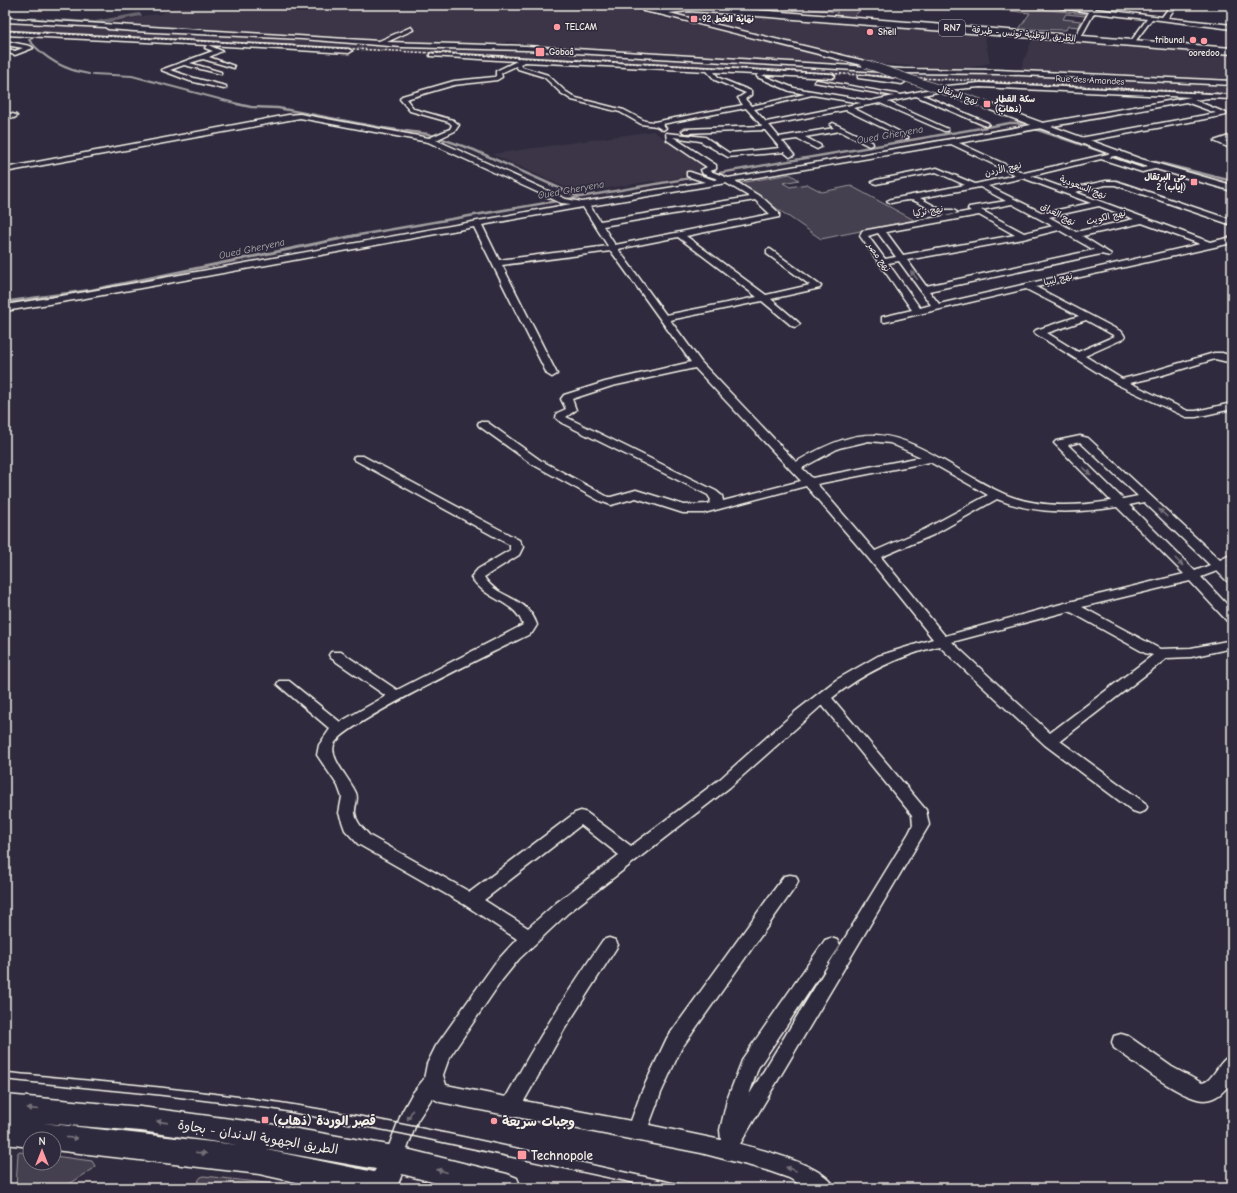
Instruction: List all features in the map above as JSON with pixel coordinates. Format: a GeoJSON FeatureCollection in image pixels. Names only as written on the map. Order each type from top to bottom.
{"type":"FeatureCollection","features":[{"type":"Feature","properties":{"kind":"main road","name":"RN7"},"geometry":{"type":"LineString","coordinates":[[635,5],[648,8],[672,7]]}},
{"type":"Feature","properties":{"kind":"main road","name":"الطريق الوطنية تونس - طبرقة"},"geometry":{"type":"LineString","coordinates":[[672,7],[751,7],[1232,50]]}},
{"type":"Feature","properties":{"kind":"main road","name":"الطريق الوطنية تونس - طبرقة"},"geometry":{"type":"LineString","coordinates":[[672,7],[1232,50]]}},
{"type":"Feature","properties":{"kind":"main road","name":"الطريق الجهوية الدندان - بجاوة"},"geometry":{"type":"LineString","coordinates":[[5,1107],[141,1119],[230,1131],[394,1159],[507,1188]]}},
{"type":"Feature","properties":{"kind":"main road","name":"الطريق الجهوية الدندان - بجاوة"},"geometry":{"type":"LineString","coordinates":[[5,1131],[260,1161],[384,1188]]}},
{"type":"Feature","properties":{"kind":"main road"},"geometry":{"type":"LineString","coordinates":[[384,1188],[394,1159]]}},
{"type":"Feature","properties":{"kind":"street"},"geometry":{"type":"LineString","coordinates":[[1043,5],[1093,8],[1164,19],[1201,20],[1232,27]]}},
{"type":"Feature","properties":{"kind":"street"},"geometry":{"type":"LineString","coordinates":[[1164,19],[1174,5]]}},
{"type":"Feature","properties":{"kind":"street","name":"نهج البرتقال"},"geometry":{"type":"LineString","coordinates":[[672,7],[672,14],[679,17]]}},
{"type":"Feature","properties":{"kind":"street","name":"نهج البرتقال"},"geometry":{"type":"LineString","coordinates":[[648,8],[866,64],[1084,140],[1159,168],[1232,188]]}},
{"type":"Feature","properties":{"kind":"street"},"geometry":{"type":"LineString","coordinates":[[1078,36],[1093,8]]}},
{"type":"Feature","properties":{"kind":"street"},"geometry":{"type":"LineString","coordinates":[[1162,10],[1170,10]]}},
{"type":"Feature","properties":{"kind":"street"},"geometry":{"type":"LineString","coordinates":[[1134,41],[1151,17]]}},
{"type":"Feature","properties":{"kind":"street"},"geometry":{"type":"LineString","coordinates":[[5,20],[108,24],[108,27],[134,29],[302,37],[379,44],[526,48],[836,67],[998,72],[1232,84]]}},
{"type":"Feature","properties":{"kind":"street"},"geometry":{"type":"LineString","coordinates":[[379,44],[411,29]]}},
{"type":"Feature","properties":{"kind":"street"},"geometry":{"type":"LineString","coordinates":[[5,33],[357,51]]}},
{"type":"Feature","properties":{"kind":"street"},"geometry":{"type":"LineString","coordinates":[[184,42],[219,51],[164,70],[192,80],[224,87]]}},
{"type":"Feature","properties":{"kind":"street"},"geometry":{"type":"LineString","coordinates":[[5,43],[30,48],[15,52],[5,50]]}},
{"type":"Feature","properties":{"kind":"street"},"geometry":{"type":"LineString","coordinates":[[428,55],[520,62],[708,69],[840,76]]}},
{"type":"Feature","properties":{"kind":"street"},"geometry":{"type":"LineString","coordinates":[[204,57],[232,67]]}},
{"type":"Feature","properties":{"kind":"street"},"geometry":{"type":"LineString","coordinates":[[520,62],[522,70],[546,76],[563,92],[574,99],[622,111],[643,123],[658,124],[661,122],[808,96],[808,93]]}},
{"type":"Feature","properties":{"kind":"street"},"geometry":{"type":"LineString","coordinates":[[436,138],[455,129],[455,123],[412,110],[403,99],[404,97],[454,83],[499,78],[498,72],[520,62]]}},
{"type":"Feature","properties":{"kind":"street"},"geometry":{"type":"LineString","coordinates":[[183,63],[219,73]]}},
{"type":"Feature","properties":{"kind":"street"},"geometry":{"type":"LineString","coordinates":[[668,133],[699,138],[728,155],[788,152],[741,98],[749,94],[749,92],[717,79],[708,69]]}},
{"type":"Feature","properties":{"kind":"street"},"geometry":{"type":"LineString","coordinates":[[748,71],[788,87],[790,90],[831,95],[872,104]]}},
{"type":"Feature","properties":{"kind":"street"},"geometry":{"type":"LineString","coordinates":[[788,87],[817,75]]}},
{"type":"Feature","properties":{"kind":"street"},"geometry":{"type":"LineString","coordinates":[[856,77],[902,82]]}},
{"type":"Feature","properties":{"kind":"street"},"geometry":{"type":"LineString","coordinates":[[802,82],[908,97]]}},
{"type":"Feature","properties":{"kind":"street","name":"Rue des Amandes"},"geometry":{"type":"LineString","coordinates":[[668,133],[765,126],[946,88],[1000,85],[1232,97]]}},
{"type":"Feature","properties":{"kind":"street"},"geometry":{"type":"LineString","coordinates":[[918,95],[986,124]]}},
{"type":"Feature","properties":{"kind":"street"},"geometry":{"type":"LineString","coordinates":[[658,124],[668,133],[670,138],[713,167],[705,171],[690,174],[699,178],[728,180],[1043,126],[1205,96],[1232,105]]}},
{"type":"Feature","properties":{"kind":"street"},"geometry":{"type":"LineString","coordinates":[[1084,140],[1224,114],[1187,100]]}},
{"type":"Feature","properties":{"kind":"street"},"geometry":{"type":"LineString","coordinates":[[883,102],[946,130]]}},
{"type":"Feature","properties":{"kind":"street"},"geometry":{"type":"LineString","coordinates":[[847,108],[906,137]]}},
{"type":"Feature","properties":{"kind":"street"},"geometry":{"type":"LineString","coordinates":[[5,114],[14,116]]}},
{"type":"Feature","properties":{"kind":"street"},"geometry":{"type":"LineString","coordinates":[[814,115],[869,144]]}},
{"type":"Feature","properties":{"kind":"street"},"geometry":{"type":"LineString","coordinates":[[5,170],[294,116],[436,138],[452,151],[501,170],[560,200],[586,205],[613,248],[697,364],[809,482],[873,556],[942,641],[1050,741],[1139,808]]}},
{"type":"Feature","properties":{"kind":"street"},"geometry":{"type":"LineString","coordinates":[[776,140],[841,129]]}},
{"type":"Feature","properties":{"kind":"street"},"geometry":{"type":"LineString","coordinates":[[798,136],[817,147]]}},
{"type":"Feature","properties":{"kind":"street"},"geometry":{"type":"LineString","coordinates":[[1232,137],[1218,141],[1232,147]]}},
{"type":"Feature","properties":{"kind":"street","name":"نهج السعودية"},"geometry":{"type":"LineString","coordinates":[[952,142],[1023,175],[1142,220],[1232,249]]}},
{"type":"Feature","properties":{"kind":"street"},"geometry":{"type":"LineString","coordinates":[[764,152],[773,158]]}},
{"type":"Feature","properties":{"kind":"street","name":"نهج الأردن"},"geometry":{"type":"LineString","coordinates":[[891,201],[977,186],[1117,153]]}},
{"type":"Feature","properties":{"kind":"street"},"geometry":{"type":"LineString","coordinates":[[1104,156],[1134,168],[1147,170],[1159,168]]}},
{"type":"Feature","properties":{"kind":"street","name":"نهج العراق"},"geometry":{"type":"LineString","coordinates":[[876,182],[937,170],[977,186],[1042,216],[1125,263]]}},
{"type":"Feature","properties":{"kind":"street"},"geometry":{"type":"LineString","coordinates":[[705,171],[715,179]]}},
{"type":"Feature","properties":{"kind":"street"},"geometry":{"type":"LineString","coordinates":[[5,308],[86,295],[586,205],[715,179]]}},
{"type":"Feature","properties":{"kind":"street"},"geometry":{"type":"LineString","coordinates":[[497,263],[613,248],[776,215],[756,198],[728,180]]}},
{"type":"Feature","properties":{"kind":"street"},"geometry":{"type":"LineString","coordinates":[[1067,191],[1106,183],[1116,183],[1232,223]]}},
{"type":"Feature","properties":{"kind":"street"},"geometry":{"type":"LineString","coordinates":[[912,197],[944,213],[1012,202]]}},
{"type":"Feature","properties":{"kind":"street"},"geometry":{"type":"LineString","coordinates":[[598,224],[756,198]]}},
{"type":"Feature","properties":{"kind":"street"},"geometry":{"type":"LineString","coordinates":[[1042,216],[1099,204]]}},
{"type":"Feature","properties":{"kind":"street","name":"نهج تركيا"},"geometry":{"type":"LineString","coordinates":[[880,230],[980,212],[1023,236]]}},
{"type":"Feature","properties":{"kind":"street","name":"نهج الكويت"},"geometry":{"type":"LineString","coordinates":[[1075,234],[1142,220]]}},
{"type":"Feature","properties":{"kind":"street"},"geometry":{"type":"LineString","coordinates":[[478,226],[552,374]]}},
{"type":"Feature","properties":{"kind":"street"},"geometry":{"type":"LineString","coordinates":[[882,262],[1023,236],[1060,227]]}},
{"type":"Feature","properties":{"kind":"street","name":"نهج مصر"},"geometry":{"type":"LineString","coordinates":[[918,311],[864,235],[880,230],[937,307]]}},
{"type":"Feature","properties":{"kind":"street"},"geometry":{"type":"LineString","coordinates":[[680,235],[764,298],[795,324]]}},
{"type":"Feature","properties":{"kind":"street","name":"نهج ليبيا"},"geometry":{"type":"LineString","coordinates":[[885,319],[1125,263],[1232,240]]}},
{"type":"Feature","properties":{"kind":"street"},"geometry":{"type":"LineString","coordinates":[[924,289],[1103,251]]}},
{"type":"Feature","properties":{"kind":"street"},"geometry":{"type":"LineString","coordinates":[[664,318],[817,286],[770,252]]}},
{"type":"Feature","properties":{"kind":"street"},"geometry":{"type":"LineString","coordinates":[[1028,286],[1119,334],[1120,337],[1077,356]]}},
{"type":"Feature","properties":{"kind":"street"},"geometry":{"type":"LineString","coordinates":[[1087,317],[1039,332],[1120,382],[1186,414],[1196,414],[1232,406]]}},
{"type":"Feature","properties":{"kind":"street"},"geometry":{"type":"LineString","coordinates":[[1120,382],[1152,375],[1214,356],[1222,356],[1232,360]]}},
{"type":"Feature","properties":{"kind":"street"},"geometry":{"type":"LineString","coordinates":[[697,364],[609,384],[568,397],[566,400],[572,410],[561,415],[561,418],[712,493],[716,496],[717,500],[714,506]]}},
{"type":"Feature","properties":{"kind":"street"},"geometry":{"type":"LineString","coordinates":[[483,424],[536,462],[604,499],[611,501],[636,494],[683,509],[704,509],[809,482],[932,458]]}},
{"type":"Feature","properties":{"kind":"street"},"geometry":{"type":"LineString","coordinates":[[795,467],[834,446],[850,441],[868,438],[889,438],[932,458],[996,495],[1021,503],[1047,508],[1087,508],[1147,498]]}},
{"type":"Feature","properties":{"kind":"street"},"geometry":{"type":"LineString","coordinates":[[1232,578],[1226,562],[1147,498],[1083,439],[1060,443],[1193,576],[1232,618]]}},
{"type":"Feature","properties":{"kind":"street"},"geometry":{"type":"LineString","coordinates":[[359,458],[515,543],[517,547],[515,552],[482,572],[477,577],[483,586],[520,608],[530,620],[530,625],[527,630],[396,696],[339,729],[331,736],[326,745],[325,755],[345,785],[350,797],[347,813],[351,826],[364,840],[470,900],[530,938]]}},
{"type":"Feature","properties":{"kind":"street"},"geometry":{"type":"LineString","coordinates":[[873,556],[929,532],[996,495]]}},
{"type":"Feature","properties":{"kind":"street"},"geometry":{"type":"LineString","coordinates":[[825,1188],[796,1171],[729,1144],[637,1131],[440,1093],[432,1084],[432,1074],[450,1040],[494,976],[530,938],[631,855],[717,790],[847,680],[884,659],[942,641],[1070,606],[1193,576],[1226,562]]}},
{"type":"Feature","properties":{"kind":"street"},"geometry":{"type":"LineString","coordinates":[[1070,606],[1150,650],[1162,655],[1176,655],[1232,644]]}},
{"type":"Feature","properties":{"kind":"street"},"geometry":{"type":"LineString","coordinates":[[336,654],[396,696]]}},
{"type":"Feature","properties":{"kind":"street"},"geometry":{"type":"LineString","coordinates":[[1050,741],[1162,655]]}},
{"type":"Feature","properties":{"kind":"street"},"geometry":{"type":"LineString","coordinates":[[284,684],[339,729]]}},
{"type":"Feature","properties":{"kind":"street"},"geometry":{"type":"LineString","coordinates":[[729,1144],[916,836],[921,825],[920,814],[824,698]]}},
{"type":"Feature","properties":{"kind":"street"},"geometry":{"type":"LineString","coordinates":[[470,900],[581,817],[631,855]]}},
{"type":"Feature","properties":{"kind":"street"},"geometry":{"type":"LineString","coordinates":[[637,1131],[651,1093],[674,1044],[790,881]]}},
{"type":"Feature","properties":{"kind":"street"},"geometry":{"type":"LineString","coordinates":[[511,1106],[534,1063],[579,988],[609,944]]}},
{"type":"Feature","properties":{"kind":"street"},"geometry":{"type":"LineString","coordinates":[[729,1144],[730,1130],[737,1100],[750,1064],[831,945]]}},
{"type":"Feature","properties":{"kind":"street"},"geometry":{"type":"LineString","coordinates":[[1121,1042],[1183,1084],[1202,1092],[1208,1092],[1215,1086],[1232,1063]]}},
{"type":"Feature","properties":{"kind":"street"},"geometry":{"type":"LineString","coordinates":[[394,1159],[405,1125],[421,1095],[432,1084]]}},
{"type":"Feature","properties":{"kind":"shaded area"},"geometry":{"type":"Polygon","coordinates":[[[185,5],[607,5],[792,48],[864,67],[547,48],[509,41],[495,46],[114,24],[147,15],[160,14],[185,5]]]}},
{"type":"Feature","properties":{"kind":"shaded area"},"geometry":{"type":"Polygon","coordinates":[[[769,5],[866,5],[853,17],[835,15],[838,12],[809,9],[811,7],[802,6],[793,10],[769,5]]]}},
{"type":"Feature","properties":{"kind":"shaded area"},"geometry":{"type":"Polygon","coordinates":[[[1007,5],[1021,5],[1020,7],[1087,14],[1085,16],[1066,14],[1063,19],[1081,21],[1079,27],[1068,26],[1066,30],[1019,29],[1030,13],[1002,10],[1007,5]]]}},
{"type":"Feature","properties":{"kind":"shaded area"},"geometry":{"type":"Polygon","coordinates":[[[698,10],[984,33],[990,63],[965,69],[879,64],[676,14],[680,12],[698,10]]]}},
{"type":"Feature","properties":{"kind":"shaded area"},"geometry":{"type":"Polygon","coordinates":[[[5,22],[227,34],[287,40],[492,51],[496,47],[593,52],[592,55],[733,63],[1232,86],[1232,96],[5,32],[5,22]]]}},
{"type":"Feature","properties":{"kind":"shaded area"},"geometry":{"type":"Polygon","coordinates":[[[1033,37],[1232,54],[1232,82],[1020,71],[1033,37]]]}},
{"type":"Feature","properties":{"kind":"shaded area"},"geometry":{"type":"Polygon","coordinates":[[[653,131],[707,168],[687,173],[682,177],[578,193],[492,154],[653,131]]]}},
{"type":"Feature","properties":{"kind":"shaded area"},"geometry":{"type":"Polygon","coordinates":[[[790,174],[799,180],[783,183],[790,187],[807,184],[822,192],[851,186],[914,220],[821,239],[740,183],[790,174]]]}},
{"type":"Feature","properties":{"kind":"shaded area"},"geometry":{"type":"Polygon","coordinates":[[[18,1152],[22,1152],[22,1171],[62,1171],[62,1157],[92,1161],[95,1166],[93,1169],[63,1188],[16,1188],[18,1152]]]}},
{"type":"Feature","properties":{"kind":"shaded area"},"geometry":{"type":"Polygon","coordinates":[[[204,1176],[301,1188],[203,1188],[198,1181],[204,1176]]]}},
{"type":"Feature","properties":{"kind":"waterway"},"geometry":{"type":"LineString","coordinates":[[5,18],[95,23],[139,15]]}},
{"type":"Feature","properties":{"kind":"waterway"},"geometry":{"type":"LineString","coordinates":[[36,36],[29,40],[48,58],[71,70],[89,74]]}},
{"type":"Feature","properties":{"kind":"waterway"},"geometry":{"type":"LineString","coordinates":[[93,74],[132,76],[242,105]]}},
{"type":"Feature","properties":{"kind":"waterway"},"geometry":{"type":"LineString","coordinates":[[237,104],[251,107],[278,108],[383,128],[428,134],[474,150],[579,197]]}},
{"type":"Feature","properties":{"kind":"waterway","name":"Oued Gheryena"},"geometry":{"type":"LineString","coordinates":[[354,236],[1010,123],[1017,123],[1136,163]]}},
{"type":"Feature","properties":{"kind":"waterway","name":"Oued Gheryena"},"geometry":{"type":"LineString","coordinates":[[1152,161],[1232,181]]}},
{"type":"Feature","properties":{"kind":"waterway","name":"Oued Gheryena"},"geometry":{"type":"LineString","coordinates":[[354,236],[358,235]]}},
{"type":"Feature","properties":{"kind":"waterway","name":"Oued Gheryena"},"geometry":{"type":"LineString","coordinates":[[5,302],[92,290],[354,236]]}},
{"type":"Feature","properties":{"kind":"tram line"},"geometry":{"type":"LineString","coordinates":[[5,1072],[142,1085],[279,1102],[385,1120],[699,1188]]}},
{"type":"Feature","properties":{"kind":"tram line"},"geometry":{"type":"LineString","coordinates":[[5,1080],[157,1095],[272,1109],[402,1134],[655,1188]]}},
{"type":"Feature","properties":{"kind":"railway"},"geometry":{"type":"LineString","coordinates":[[5,31],[1232,94]]}},
{"type":"Feature","properties":{"kind":"place","name":"نهاية الخط 92"},"geometry":{"type":"Point","coordinates":[694,19]}},
{"type":"Feature","properties":{"kind":"place","name":"TELCAM"},"geometry":{"type":"Point","coordinates":[557,27]}},
{"type":"Feature","properties":{"kind":"place","name":"Shell"},"geometry":{"type":"Point","coordinates":[870,32]}},
{"type":"Feature","properties":{"kind":"place","name":"tribunal"},"geometry":{"type":"Point","coordinates":[1193,40]}},
{"type":"Feature","properties":{"kind":"place","name":"ooredoo"},"geometry":{"type":"Point","coordinates":[1204,41]}},
{"type":"Feature","properties":{"kind":"place","name":"Gobaâ"},"geometry":{"type":"Point","coordinates":[540,52]}},
{"type":"Feature","properties":{"kind":"place","name":"سكة القطار (ذهاب)"},"geometry":{"type":"Point","coordinates":[987,104]}},
{"type":"Feature","properties":{"kind":"place","name":"حي البرتقال 2 (إياب)"},"geometry":{"type":"Point","coordinates":[1194,182]}},
{"type":"Feature","properties":{"kind":"place","name":"قصر الوردة (ذهاب)"},"geometry":{"type":"Point","coordinates":[265,1120]}},
{"type":"Feature","properties":{"kind":"place","name":"وجبات سريعة"},"geometry":{"type":"Point","coordinates":[494,1121]}},
{"type":"Feature","properties":{"kind":"place","name":"Technopole"},"geometry":{"type":"Point","coordinates":[522,1155]}}]}
